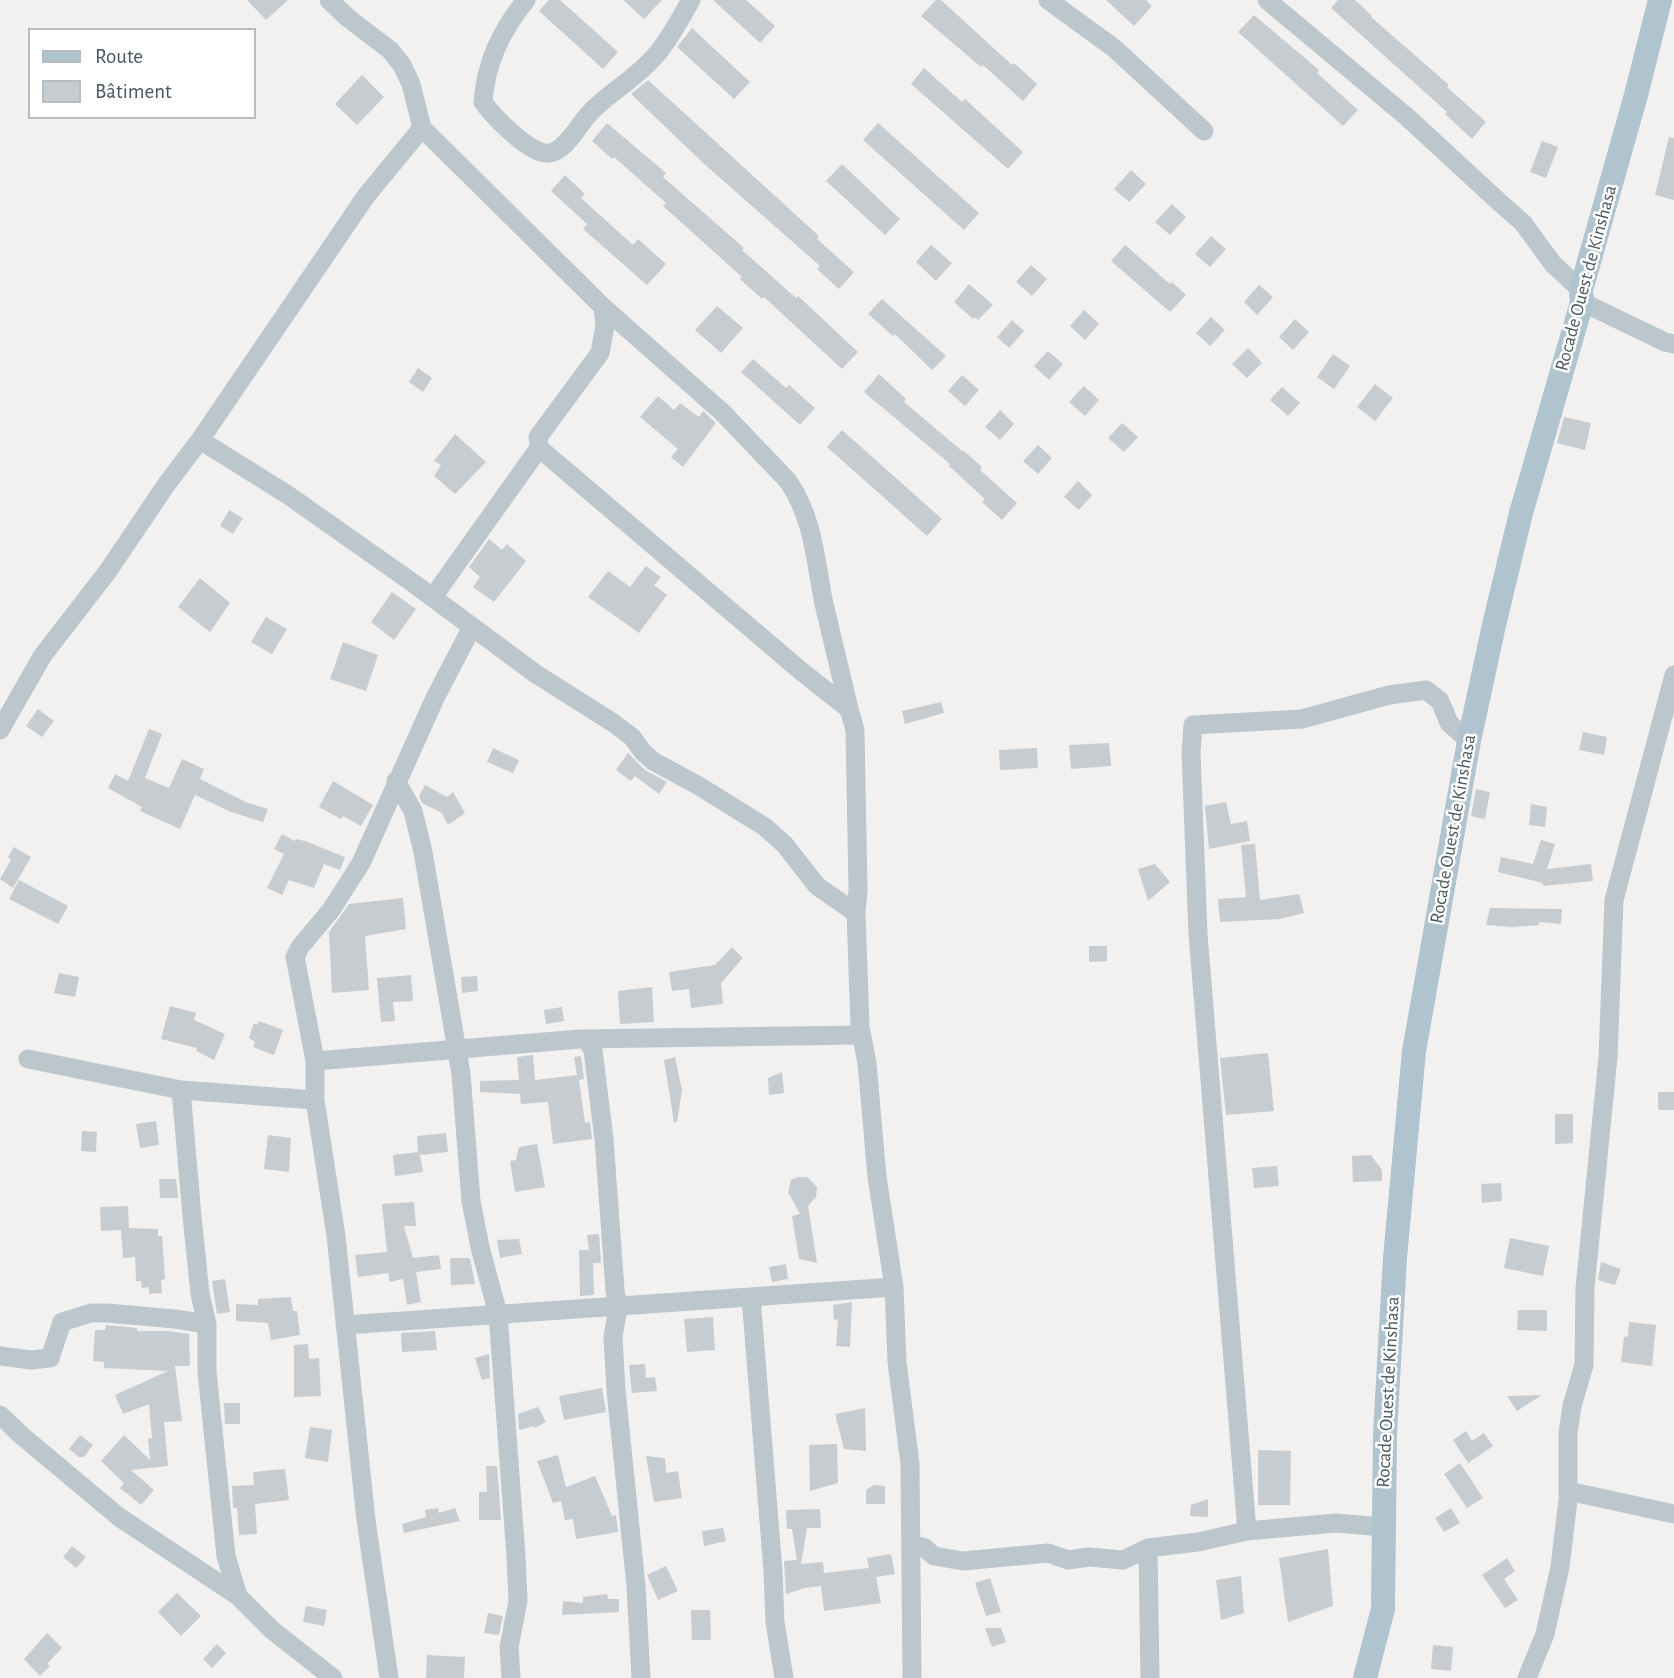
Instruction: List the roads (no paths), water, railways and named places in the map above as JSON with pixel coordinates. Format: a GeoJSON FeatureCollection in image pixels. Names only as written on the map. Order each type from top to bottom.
{"type":"FeatureCollection","features":[{"type":"Feature","properties":{"kind":"main road","name":"Rocade Ouest de Kinshasa"},"geometry":{"type":"LineString","coordinates":[[1365,1678],[1382,1609],[1385,1433],[1395,1258],[1414,1051],[1469,741],[1521,513],[1660,0]]}},
{"type":"Feature","properties":{"kind":"street"},"geometry":{"type":"LineString","coordinates":[[329,0],[390,50],[402,65],[411,83],[422,128],[603,307],[723,412],[788,481],[796,492],[812,530],[825,604],[856,737],[856,913],[861,1035],[867,1063],[877,1177],[894,1287],[897,1362],[910,1464],[912,1678]]}},
{"type":"Feature","properties":{"kind":"street"},"geometry":{"type":"LineString","coordinates":[[526,0],[507,23],[496,45],[484,84],[482,102],[495,119],[536,150],[546,154],[557,152],[598,105],[657,55],[691,0]]}},
{"type":"Feature","properties":{"kind":"street"},"geometry":{"type":"LineString","coordinates":[[1048,0],[1114,47],[1204,131]]}},
{"type":"Feature","properties":{"kind":"street"},"geometry":{"type":"LineString","coordinates":[[1266,0],[1407,117],[1523,223],[1581,296],[1665,342],[1674,344]]}},
{"type":"Feature","properties":{"kind":"street"},"geometry":{"type":"LineString","coordinates":[[0,730],[43,656],[108,571],[200,440],[366,196],[422,128]]}},
{"type":"Feature","properties":{"kind":"street"},"geometry":{"type":"LineString","coordinates":[[433,597],[539,448],[538,437],[600,353],[605,326],[603,307]]}},
{"type":"Feature","properties":{"kind":"street"},"geometry":{"type":"LineString","coordinates":[[200,440],[288,495],[433,597],[536,674],[612,722],[632,737],[653,761],[699,786],[774,834],[817,887],[856,913]]}},
{"type":"Feature","properties":{"kind":"street"},"geometry":{"type":"LineString","coordinates":[[539,448],[849,709]]}},
{"type":"Feature","properties":{"kind":"street"},"geometry":{"type":"LineString","coordinates":[[389,1678],[366,1520],[336,1236],[315,1100],[315,1060],[295,957],[300,947],[331,910],[360,863],[384,816],[396,781],[435,698],[472,627]]}},
{"type":"Feature","properties":{"kind":"street"},"geometry":{"type":"LineString","coordinates":[[1527,1678],[1545,1634],[1560,1567],[1568,1491],[1568,1433],[1572,1406],[1584,1365],[1585,1288],[1608,1057],[1614,900],[1674,675]]}},
{"type":"Feature","properties":{"kind":"street"},"geometry":{"type":"LineString","coordinates":[[1247,1531],[1198,934],[1191,753],[1193,724],[1302,719],[1390,695],[1426,690],[1440,701],[1449,723],[1469,741]]}},
{"type":"Feature","properties":{"kind":"street"},"geometry":{"type":"LineString","coordinates":[[396,781],[413,811],[423,852],[457,1049],[467,1131],[471,1201],[498,1314],[518,1601],[509,1647],[511,1678]]}},
{"type":"Feature","properties":{"kind":"street"},"geometry":{"type":"LineString","coordinates":[[315,1060],[587,1040],[861,1035]]}},
{"type":"Feature","properties":{"kind":"street"},"geometry":{"type":"LineString","coordinates":[[587,1040],[593,1050],[604,1139],[618,1308],[613,1337],[616,1390],[636,1586],[641,1678]]}},
{"type":"Feature","properties":{"kind":"street"},"geometry":{"type":"LineString","coordinates":[[28,1059],[181,1090],[315,1100]]}},
{"type":"Feature","properties":{"kind":"street"},"geometry":{"type":"LineString","coordinates":[[181,1090],[200,1294],[207,1324],[207,1372],[226,1556],[238,1596]]}},
{"type":"Feature","properties":{"kind":"street"},"geometry":{"type":"LineString","coordinates":[[345,1325],[894,1287]]}},
{"type":"Feature","properties":{"kind":"street"},"geometry":{"type":"LineString","coordinates":[[751,1297],[775,1622],[784,1678]]}},
{"type":"Feature","properties":{"kind":"street"},"geometry":{"type":"LineString","coordinates":[[0,1356],[31,1360],[50,1358],[62,1322],[91,1313],[141,1315],[207,1324]]}},
{"type":"Feature","properties":{"kind":"street"},"geometry":{"type":"LineString","coordinates":[[0,1415],[119,1517],[238,1596],[282,1638],[332,1678]]}},
{"type":"Feature","properties":{"kind":"street"},"geometry":{"type":"LineString","coordinates":[[1568,1491],[1674,1514]]}},
{"type":"Feature","properties":{"kind":"street"},"geometry":{"type":"LineString","coordinates":[[911,1544],[921,1546],[938,1557],[963,1561],[1048,1553],[1068,1560],[1089,1557],[1123,1560],[1149,1548],[1198,1542],[1247,1531],[1336,1523],[1383,1527]]}},
{"type":"Feature","properties":{"kind":"street"},"geometry":{"type":"LineString","coordinates":[[1149,1548],[1150,1678]]}},
{"type":"Feature","properties":{"kind":"street"},"geometry":{"type":"LineString","coordinates":[[206,1574],[226,1556]]}}]}
